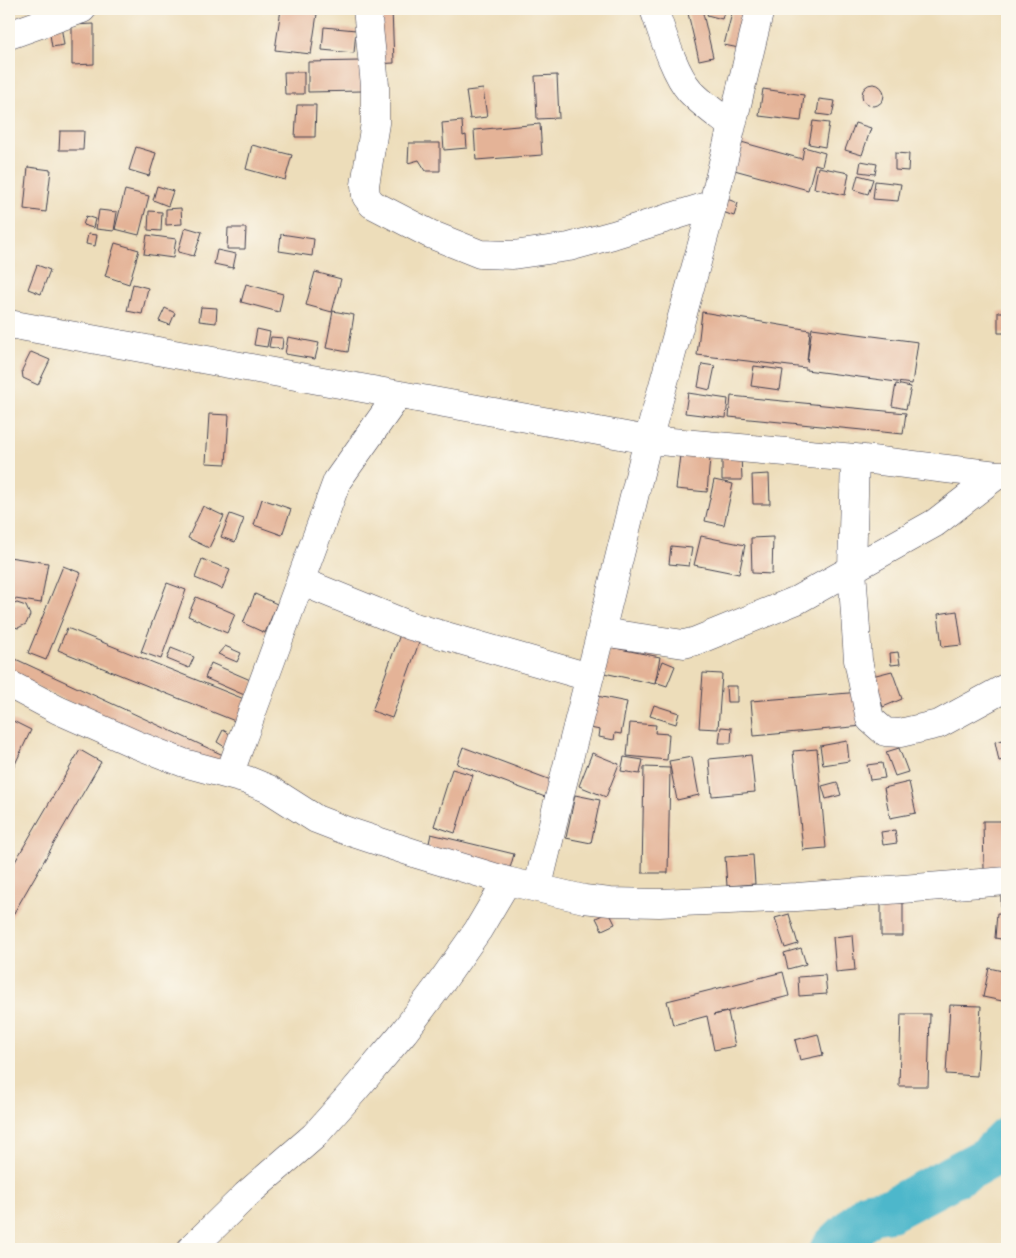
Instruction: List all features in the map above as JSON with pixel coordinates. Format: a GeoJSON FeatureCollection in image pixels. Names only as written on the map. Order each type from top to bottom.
{"type":"FeatureCollection","features":[{"type":"Feature","properties":{"kind":"street"},"geometry":{"type":"LineString","coordinates":[[9,35],[82,9]]}},
{"type":"Feature","properties":{"kind":"street"},"geometry":{"type":"LineString","coordinates":[[367,9],[375,85],[375,123],[366,184],[366,196],[372,204],[430,234],[480,254],[512,254],[569,247],[713,204]]}},
{"type":"Feature","properties":{"kind":"street"},"geometry":{"type":"LineString","coordinates":[[654,9],[675,64],[689,90],[732,126]]}},
{"type":"Feature","properties":{"kind":"street"},"geometry":{"type":"LineString","coordinates":[[538,887],[588,677],[601,632],[648,440],[713,204],[760,9]]}},
{"type":"Feature","properties":{"kind":"street"},"geometry":{"type":"LineString","coordinates":[[9,324],[648,440],[855,458],[1002,475]]}},
{"type":"Feature","properties":{"kind":"street"},"geometry":{"type":"LineString","coordinates":[[229,776],[336,481],[398,395]]}},
{"type":"Feature","properties":{"kind":"street"},"geometry":{"type":"LineString","coordinates":[[855,458],[852,569],[858,660],[870,719],[885,732],[900,733],[939,724],[1007,687]]}},
{"type":"Feature","properties":{"kind":"street"},"geometry":{"type":"LineString","coordinates":[[601,632],[670,643],[684,644],[690,642],[797,600],[935,524],[1002,475]]}},
{"type":"Feature","properties":{"kind":"street"},"geometry":{"type":"LineString","coordinates":[[300,581],[411,626],[588,677]]}},
{"type":"Feature","properties":{"kind":"street"},"geometry":{"type":"LineString","coordinates":[[9,684],[58,710],[135,744],[184,763],[248,780],[269,789],[316,819],[347,831],[507,881],[584,899],[610,902],[658,903],[797,897],[1007,881]]}},
{"type":"Feature","properties":{"kind":"street"},"geometry":{"type":"LineString","coordinates":[[191,1249],[246,1194],[314,1136],[354,1092],[404,1032],[443,980],[478,930],[507,881]]}},
{"type":"Feature","properties":{"kind":"building"},"geometry":{"type":"Polygon","coordinates":[[[281,9],[317,14],[311,54],[275,50],[281,9]]]}},
{"type":"Feature","properties":{"kind":"building"},"geometry":{"type":"Polygon","coordinates":[[[373,9],[392,9],[394,63],[374,64],[373,9]]]}},
{"type":"Feature","properties":{"kind":"building"},"geometry":{"type":"Polygon","coordinates":[[[687,9],[702,9],[713,57],[699,60],[687,9]]]}},
{"type":"Feature","properties":{"kind":"building"},"geometry":{"type":"Polygon","coordinates":[[[709,9],[725,9],[722,19],[707,15],[709,9]]]}},
{"type":"Feature","properties":{"kind":"building"},"geometry":{"type":"Polygon","coordinates":[[[733,9],[749,9],[739,48],[724,45],[733,9]]]}},
{"type":"Feature","properties":{"kind":"building"},"geometry":{"type":"Polygon","coordinates":[[[94,24],[94,64],[72,65],[72,25],[94,24]]]}},
{"type":"Feature","properties":{"kind":"building"},"geometry":{"type":"Polygon","coordinates":[[[61,26],[64,45],[52,47],[49,28],[61,26]]]}},
{"type":"Feature","properties":{"kind":"building"},"geometry":{"type":"Polygon","coordinates":[[[324,27],[356,30],[354,53],[322,50],[324,27]]]}},
{"type":"Feature","properties":{"kind":"building"},"geometry":{"type":"Polygon","coordinates":[[[361,61],[362,91],[308,92],[308,62],[361,61]]]}},
{"type":"Feature","properties":{"kind":"building"},"geometry":{"type":"Polygon","coordinates":[[[284,72],[304,72],[304,94],[285,94],[284,72]]]}},
{"type":"Feature","properties":{"kind":"building"},"geometry":{"type":"Polygon","coordinates":[[[557,75],[559,118],[537,119],[535,76],[557,75]]]}},
{"type":"Feature","properties":{"kind":"building"},"geometry":{"type":"Polygon","coordinates":[[[873,84],[881,87],[884,95],[881,103],[873,106],[865,103],[862,95],[865,87],[873,84]]]}},
{"type":"Feature","properties":{"kind":"building"},"geometry":{"type":"Polygon","coordinates":[[[483,89],[487,117],[470,119],[466,91],[483,89]]]}},
{"type":"Feature","properties":{"kind":"building"},"geometry":{"type":"Polygon","coordinates":[[[763,89],[804,95],[801,121],[759,116],[763,89]]]}},
{"type":"Feature","properties":{"kind":"building"},"geometry":{"type":"Polygon","coordinates":[[[819,99],[835,101],[832,116],[817,114],[819,99]]]}},
{"type":"Feature","properties":{"kind":"building"},"geometry":{"type":"Polygon","coordinates":[[[297,105],[316,105],[315,137],[295,137],[297,105]]]}},
{"type":"Feature","properties":{"kind":"building"},"geometry":{"type":"Polygon","coordinates":[[[462,121],[463,136],[466,135],[467,148],[444,150],[442,123],[462,121]]]}},
{"type":"Feature","properties":{"kind":"building"},"geometry":{"type":"Polygon","coordinates":[[[813,121],[829,123],[825,147],[809,144],[813,121]]]}},
{"type":"Feature","properties":{"kind":"building"},"geometry":{"type":"Polygon","coordinates":[[[855,123],[871,128],[862,155],[845,150],[855,123]]]}},
{"type":"Feature","properties":{"kind":"building"},"geometry":{"type":"Polygon","coordinates":[[[540,124],[542,155],[476,160],[474,130],[540,124]]]}},
{"type":"Feature","properties":{"kind":"building"},"geometry":{"type":"Polygon","coordinates":[[[60,131],[84,131],[83,150],[59,150],[60,131]]]}},
{"type":"Feature","properties":{"kind":"building"},"geometry":{"type":"Polygon","coordinates":[[[734,140],[802,159],[804,147],[825,153],[822,166],[815,164],[808,190],[727,168],[734,140]]]}},
{"type":"Feature","properties":{"kind":"building"},"geometry":{"type":"Polygon","coordinates":[[[409,143],[440,143],[440,171],[426,171],[419,160],[408,163],[409,143]]]}},
{"type":"Feature","properties":{"kind":"building"},"geometry":{"type":"Polygon","coordinates":[[[252,145],[292,155],[285,180],[246,169],[252,145]]]}},
{"type":"Feature","properties":{"kind":"building"},"geometry":{"type":"Polygon","coordinates":[[[136,147],[156,153],[149,176],[129,170],[136,147]]]}},
{"type":"Feature","properties":{"kind":"building"},"geometry":{"type":"Polygon","coordinates":[[[895,153],[909,154],[908,171],[895,170],[895,153]]]}},
{"type":"Feature","properties":{"kind":"building"},"geometry":{"type":"Polygon","coordinates":[[[861,161],[877,164],[875,174],[859,172],[861,161]]]}},
{"type":"Feature","properties":{"kind":"building"},"geometry":{"type":"Polygon","coordinates":[[[28,167],[51,170],[46,212],[24,209],[28,167]]]}},
{"type":"Feature","properties":{"kind":"building"},"geometry":{"type":"Polygon","coordinates":[[[818,167],[849,173],[845,195],[814,188],[818,167]]]}},
{"type":"Feature","properties":{"kind":"building"},"geometry":{"type":"Polygon","coordinates":[[[858,175],[873,179],[868,194],[854,190],[858,175]]]}},
{"type":"Feature","properties":{"kind":"building"},"geometry":{"type":"Polygon","coordinates":[[[875,181],[901,184],[898,201],[873,199],[875,181]]]}},
{"type":"Feature","properties":{"kind":"building"},"geometry":{"type":"Polygon","coordinates":[[[157,186],[173,191],[168,206],[153,200],[157,186]]]}},
{"type":"Feature","properties":{"kind":"building"},"geometry":{"type":"Polygon","coordinates":[[[125,190],[149,196],[139,235],[115,229],[125,190]]]}},
{"type":"Feature","properties":{"kind":"building"},"geometry":{"type":"Polygon","coordinates":[[[724,198],[738,203],[734,216],[720,211],[724,198]]]}},
{"type":"Feature","properties":{"kind":"building"},"geometry":{"type":"Polygon","coordinates":[[[181,208],[182,224],[166,225],[166,209],[181,208]]]}},
{"type":"Feature","properties":{"kind":"building"},"geometry":{"type":"Polygon","coordinates":[[[99,210],[117,212],[114,231],[96,229],[99,210]]]}},
{"type":"Feature","properties":{"kind":"building"},"geometry":{"type":"Polygon","coordinates":[[[149,211],[162,212],[161,231],[148,230],[149,211]]]}},
{"type":"Feature","properties":{"kind":"building"},"geometry":{"type":"Polygon","coordinates":[[[86,216],[95,219],[93,228],[83,225],[86,216]]]}},
{"type":"Feature","properties":{"kind":"building"},"geometry":{"type":"Polygon","coordinates":[[[185,227],[202,232],[194,256],[178,252],[185,227]]]}},
{"type":"Feature","properties":{"kind":"building"},"geometry":{"type":"Polygon","coordinates":[[[228,228],[246,228],[245,249],[227,249],[228,228]]]}},
{"type":"Feature","properties":{"kind":"building"},"geometry":{"type":"Polygon","coordinates":[[[88,234],[97,235],[95,246],[86,244],[88,234]]]}},
{"type":"Feature","properties":{"kind":"building"},"geometry":{"type":"Polygon","coordinates":[[[281,234],[314,239],[312,256],[279,251],[281,234]]]}},
{"type":"Feature","properties":{"kind":"building"},"geometry":{"type":"Polygon","coordinates":[[[147,235],[176,239],[173,258],[144,254],[147,235]]]}},
{"type":"Feature","properties":{"kind":"building"},"geometry":{"type":"Polygon","coordinates":[[[115,243],[139,250],[129,284],[105,276],[115,243]]]}},
{"type":"Feature","properties":{"kind":"building"},"geometry":{"type":"Polygon","coordinates":[[[217,250],[236,254],[233,268],[214,264],[217,250]]]}},
{"type":"Feature","properties":{"kind":"building"},"geometry":{"type":"Polygon","coordinates":[[[37,265],[50,270],[41,294],[28,289],[37,265]]]}},
{"type":"Feature","properties":{"kind":"building"},"geometry":{"type":"Polygon","coordinates":[[[315,272],[341,279],[332,312],[306,305],[315,272]]]}},
{"type":"Feature","properties":{"kind":"building"},"geometry":{"type":"Polygon","coordinates":[[[133,284],[148,288],[142,314],[127,311],[133,284]]]}},
{"type":"Feature","properties":{"kind":"building"},"geometry":{"type":"Polygon","coordinates":[[[246,284],[283,294],[279,312],[241,302],[246,284]]]}},
{"type":"Feature","properties":{"kind":"building"},"geometry":{"type":"Polygon","coordinates":[[[201,307],[217,308],[216,323],[199,321],[201,307]]]}},
{"type":"Feature","properties":{"kind":"building"},"geometry":{"type":"Polygon","coordinates":[[[165,308],[175,313],[170,325],[159,321],[165,308]]]}},
{"type":"Feature","properties":{"kind":"building"},"geometry":{"type":"Polygon","coordinates":[[[333,311],[354,315],[348,352],[326,348],[333,311]]]}},
{"type":"Feature","properties":{"kind":"building"},"geometry":{"type":"Polygon","coordinates":[[[702,312],[810,330],[807,362],[812,328],[918,342],[912,384],[806,370],[806,368],[697,355],[702,312]]]}},
{"type":"Feature","properties":{"kind":"building"},"geometry":{"type":"Polygon","coordinates":[[[998,312],[1007,312],[1007,333],[998,333],[998,312]]]}},
{"type":"Feature","properties":{"kind":"building"},"geometry":{"type":"Polygon","coordinates":[[[257,329],[270,332],[267,347],[254,345],[257,329]]]}},
{"type":"Feature","properties":{"kind":"building"},"geometry":{"type":"Polygon","coordinates":[[[271,337],[283,338],[282,349],[269,347],[271,337]]]}},
{"type":"Feature","properties":{"kind":"building"},"geometry":{"type":"Polygon","coordinates":[[[288,337],[319,343],[315,359],[285,354],[288,337]]]}},
{"type":"Feature","properties":{"kind":"building"},"geometry":{"type":"Polygon","coordinates":[[[31,352],[50,360],[38,385],[23,378],[22,370],[31,352]]]}},
{"type":"Feature","properties":{"kind":"building"},"geometry":{"type":"Polygon","coordinates":[[[702,364],[715,366],[710,390],[698,387],[702,364]]]}},
{"type":"Feature","properties":{"kind":"building"},"geometry":{"type":"Polygon","coordinates":[[[754,366],[783,370],[780,390],[751,386],[754,366]]]}},
{"type":"Feature","properties":{"kind":"building"},"geometry":{"type":"Polygon","coordinates":[[[896,384],[911,387],[906,409],[892,406],[896,384]]]}},
{"type":"Feature","properties":{"kind":"building"},"geometry":{"type":"Polygon","coordinates":[[[688,393],[728,399],[726,418],[685,413],[688,393]]]}},
{"type":"Feature","properties":{"kind":"building"},"geometry":{"type":"Polygon","coordinates":[[[731,396],[906,413],[903,434],[729,417],[731,396]]]}},
{"type":"Feature","properties":{"kind":"building"},"geometry":{"type":"Polygon","coordinates":[[[209,414],[229,415],[226,464],[206,463],[209,414]]]}},
{"type":"Feature","properties":{"kind":"building"},"geometry":{"type":"Polygon","coordinates":[[[722,453],[741,453],[742,480],[722,480],[722,453]]]}},
{"type":"Feature","properties":{"kind":"building"},"geometry":{"type":"Polygon","coordinates":[[[680,455],[710,458],[707,492],[676,489],[680,455]]]}},
{"type":"Feature","properties":{"kind":"building"},"geometry":{"type":"Polygon","coordinates":[[[769,474],[770,504],[753,504],[752,475],[769,474]]]}},
{"type":"Feature","properties":{"kind":"building"},"geometry":{"type":"Polygon","coordinates":[[[714,480],[733,484],[724,525],[705,521],[714,480]]]}},
{"type":"Feature","properties":{"kind":"building"},"geometry":{"type":"Polygon","coordinates":[[[262,499],[291,509],[282,535],[254,525],[262,499]]]}},
{"type":"Feature","properties":{"kind":"building"},"geometry":{"type":"Polygon","coordinates":[[[203,506],[224,516],[209,548],[188,538],[203,506]]]}},
{"type":"Feature","properties":{"kind":"building"},"geometry":{"type":"Polygon","coordinates":[[[230,514],[244,519],[235,542],[221,537],[230,514]]]}},
{"type":"Feature","properties":{"kind":"building"},"geometry":{"type":"Polygon","coordinates":[[[701,536],[745,545],[739,574],[694,565],[701,536]]]}},
{"type":"Feature","properties":{"kind":"building"},"geometry":{"type":"Polygon","coordinates":[[[773,537],[772,574],[752,573],[751,538],[773,537]]]}},
{"type":"Feature","properties":{"kind":"building"},"geometry":{"type":"Polygon","coordinates":[[[671,546],[692,548],[689,566],[669,564],[671,546]]]}},
{"type":"Feature","properties":{"kind":"building"},"geometry":{"type":"Polygon","coordinates":[[[9,557],[48,563],[41,603],[9,598],[9,557]]]}},
{"type":"Feature","properties":{"kind":"building"},"geometry":{"type":"Polygon","coordinates":[[[202,559],[230,570],[222,589],[195,578],[202,559]]]}},
{"type":"Feature","properties":{"kind":"building"},"geometry":{"type":"Polygon","coordinates":[[[63,566],[81,573],[46,660],[28,653],[63,566]]]}},
{"type":"Feature","properties":{"kind":"building"},"geometry":{"type":"Polygon","coordinates":[[[167,583],[186,590],[161,659],[141,652],[167,583]]]}},
{"type":"Feature","properties":{"kind":"building"},"geometry":{"type":"Polygon","coordinates":[[[255,594],[277,604],[265,633],[243,623],[255,594]]]}},
{"type":"Feature","properties":{"kind":"building"},"geometry":{"type":"Polygon","coordinates":[[[196,597],[235,614],[227,633],[188,616],[196,597]]]}},
{"type":"Feature","properties":{"kind":"building"},"geometry":{"type":"Polygon","coordinates":[[[17,603],[26,606],[30,615],[26,624],[18,628],[9,625],[9,606],[17,603]]]}},
{"type":"Feature","properties":{"kind":"building"},"geometry":{"type":"Polygon","coordinates":[[[957,611],[962,645],[942,647],[938,614],[957,611]]]}},
{"type":"Feature","properties":{"kind":"building"},"geometry":{"type":"Polygon","coordinates":[[[67,628],[249,701],[240,723],[58,650],[67,628]]]}},
{"type":"Feature","properties":{"kind":"building"},"geometry":{"type":"Polygon","coordinates":[[[402,629],[421,637],[392,718],[372,711],[402,629]]]}},
{"type":"Feature","properties":{"kind":"building"},"geometry":{"type":"Polygon","coordinates":[[[225,646],[241,653],[237,662],[218,654],[225,646]]]}},
{"type":"Feature","properties":{"kind":"building"},"geometry":{"type":"Polygon","coordinates":[[[610,647],[660,657],[655,684],[604,673],[610,647]]]}},
{"type":"Feature","properties":{"kind":"building"},"geometry":{"type":"Polygon","coordinates":[[[171,648],[194,657],[189,668],[167,659],[171,648]]]}},
{"type":"Feature","properties":{"kind":"building"},"geometry":{"type":"Polygon","coordinates":[[[898,652],[900,664],[891,665],[890,653],[898,652]]]}},
{"type":"Feature","properties":{"kind":"building"},"geometry":{"type":"Polygon","coordinates":[[[9,656],[223,755],[216,771],[9,674],[9,656]]]}},
{"type":"Feature","properties":{"kind":"building"},"geometry":{"type":"Polygon","coordinates":[[[663,661],[675,666],[667,686],[655,682],[663,661]]]}},
{"type":"Feature","properties":{"kind":"building"},"geometry":{"type":"Polygon","coordinates":[[[211,663],[255,682],[249,697],[205,678],[211,663]]]}},
{"type":"Feature","properties":{"kind":"building"},"geometry":{"type":"Polygon","coordinates":[[[892,671],[902,699],[883,707],[872,676],[892,671]]]}},
{"type":"Feature","properties":{"kind":"building"},"geometry":{"type":"Polygon","coordinates":[[[703,673],[722,674],[718,729],[699,728],[703,673]]]}},
{"type":"Feature","properties":{"kind":"building"},"geometry":{"type":"Polygon","coordinates":[[[726,686],[737,686],[737,702],[727,702],[726,686]]]}},
{"type":"Feature","properties":{"kind":"building"},"geometry":{"type":"Polygon","coordinates":[[[861,692],[863,726],[754,736],[751,701],[861,692]]]}},
{"type":"Feature","properties":{"kind":"building"},"geometry":{"type":"Polygon","coordinates":[[[597,696],[627,702],[621,734],[615,733],[614,740],[599,737],[600,730],[590,728],[597,696]]]}},
{"type":"Feature","properties":{"kind":"building"},"geometry":{"type":"Polygon","coordinates":[[[654,705],[679,713],[676,724],[650,716],[654,705]]]}},
{"type":"Feature","properties":{"kind":"building"},"geometry":{"type":"Polygon","coordinates":[[[9,719],[31,730],[9,777],[9,719]]]}},
{"type":"Feature","properties":{"kind":"building"},"geometry":{"type":"Polygon","coordinates":[[[630,723],[656,725],[655,733],[669,734],[667,760],[627,756],[630,723]]]}},
{"type":"Feature","properties":{"kind":"building"},"geometry":{"type":"Polygon","coordinates":[[[721,727],[732,728],[731,743],[719,743],[721,727]]]}},
{"type":"Feature","properties":{"kind":"building"},"geometry":{"type":"Polygon","coordinates":[[[223,730],[235,737],[228,749],[217,742],[223,730]]]}},
{"type":"Feature","properties":{"kind":"building"},"geometry":{"type":"Polygon","coordinates":[[[1007,739],[1007,759],[999,761],[995,742],[1007,739]]]}},
{"type":"Feature","properties":{"kind":"building"},"geometry":{"type":"Polygon","coordinates":[[[847,741],[849,761],[823,765],[820,746],[847,741]]]}},
{"type":"Feature","properties":{"kind":"building"},"geometry":{"type":"Polygon","coordinates":[[[463,747],[551,780],[545,797],[457,764],[463,747]]]}},
{"type":"Feature","properties":{"kind":"building"},"geometry":{"type":"Polygon","coordinates":[[[899,748],[908,772],[895,776],[886,752],[899,748]]]}},
{"type":"Feature","properties":{"kind":"building"},"geometry":{"type":"Polygon","coordinates":[[[817,749],[826,848],[803,850],[793,751],[817,749]]]}},
{"type":"Feature","properties":{"kind":"building"},"geometry":{"type":"Polygon","coordinates":[[[80,750],[101,762],[11,918],[9,916],[9,872],[80,750]]]}},
{"type":"Feature","properties":{"kind":"building"},"geometry":{"type":"Polygon","coordinates":[[[592,753],[619,764],[606,797],[579,786],[592,753]]]}},
{"type":"Feature","properties":{"kind":"building"},"geometry":{"type":"Polygon","coordinates":[[[751,755],[755,792],[712,796],[709,759],[751,755]]]}},
{"type":"Feature","properties":{"kind":"building"},"geometry":{"type":"Polygon","coordinates":[[[624,757],[643,760],[640,774],[621,771],[624,757]]]}},
{"type":"Feature","properties":{"kind":"building"},"geometry":{"type":"Polygon","coordinates":[[[692,757],[699,795],[677,800],[669,761],[692,757]]]}},
{"type":"Feature","properties":{"kind":"building"},"geometry":{"type":"Polygon","coordinates":[[[882,763],[885,778],[870,780],[867,765],[882,763]]]}},
{"type":"Feature","properties":{"kind":"building"},"geometry":{"type":"Polygon","coordinates":[[[644,767],[670,768],[668,873],[642,873],[644,767]]]}},
{"type":"Feature","properties":{"kind":"building"},"geometry":{"type":"Polygon","coordinates":[[[452,769],[473,775],[455,833],[434,826],[452,769]]]}},
{"type":"Feature","properties":{"kind":"building"},"geometry":{"type":"Polygon","coordinates":[[[837,782],[841,795],[826,799],[822,786],[837,782]]]}},
{"type":"Feature","properties":{"kind":"building"},"geometry":{"type":"Polygon","coordinates":[[[909,782],[916,813],[890,818],[884,788],[909,782]]]}},
{"type":"Feature","properties":{"kind":"building"},"geometry":{"type":"Polygon","coordinates":[[[575,795],[600,800],[591,843],[566,838],[575,795]]]}},
{"type":"Feature","properties":{"kind":"building"},"geometry":{"type":"Polygon","coordinates":[[[983,821],[1006,821],[1005,868],[984,869],[983,821]]]}},
{"type":"Feature","properties":{"kind":"building"},"geometry":{"type":"Polygon","coordinates":[[[895,830],[897,843],[883,845],[881,832],[895,830]]]}},
{"type":"Feature","properties":{"kind":"building"},"geometry":{"type":"Polygon","coordinates":[[[431,834],[514,854],[509,872],[427,852],[431,834]]]}},
{"type":"Feature","properties":{"kind":"building"},"geometry":{"type":"Polygon","coordinates":[[[753,855],[755,884],[727,886],[725,857],[753,855]]]}},
{"type":"Feature","properties":{"kind":"building"},"geometry":{"type":"Polygon","coordinates":[[[1001,894],[1007,894],[1007,913],[1001,913],[1001,894]]]}},
{"type":"Feature","properties":{"kind":"building"},"geometry":{"type":"Polygon","coordinates":[[[881,902],[903,903],[903,936],[881,936],[881,902]]]}},
{"type":"Feature","properties":{"kind":"building"},"geometry":{"type":"Polygon","coordinates":[[[609,912],[615,924],[602,930],[596,918],[609,912]]]}},
{"type":"Feature","properties":{"kind":"building"},"geometry":{"type":"Polygon","coordinates":[[[997,913],[1007,914],[1007,940],[995,938],[997,913]]]}},
{"type":"Feature","properties":{"kind":"building"},"geometry":{"type":"Polygon","coordinates":[[[789,914],[798,944],[785,948],[775,918],[789,914]]]}},
{"type":"Feature","properties":{"kind":"building"},"geometry":{"type":"Polygon","coordinates":[[[852,935],[855,970],[836,972],[833,937],[852,935]]]}},
{"type":"Feature","properties":{"kind":"building"},"geometry":{"type":"Polygon","coordinates":[[[801,948],[806,964],[788,969],[784,953],[801,948]]]}},
{"type":"Feature","properties":{"kind":"building"},"geometry":{"type":"Polygon","coordinates":[[[989,968],[1007,972],[1007,1002],[983,997],[989,968]]]}},
{"type":"Feature","properties":{"kind":"building"},"geometry":{"type":"Polygon","coordinates":[[[783,972],[789,996],[713,1015],[728,1012],[735,1046],[714,1050],[707,1016],[673,1025],[667,1001],[783,972]]]}},
{"type":"Feature","properties":{"kind":"building"},"geometry":{"type":"Polygon","coordinates":[[[825,975],[827,994],[799,996],[798,977],[825,975]]]}},
{"type":"Feature","properties":{"kind":"building"},"geometry":{"type":"Polygon","coordinates":[[[950,1005],[981,1006],[977,1076],[946,1074],[950,1005]]]}},
{"type":"Feature","properties":{"kind":"building"},"geometry":{"type":"Polygon","coordinates":[[[901,1014],[930,1014],[928,1086],[899,1086],[901,1014]]]}},
{"type":"Feature","properties":{"kind":"building"},"geometry":{"type":"Polygon","coordinates":[[[818,1034],[823,1055],[800,1060],[795,1040],[818,1034]]]}},
{"type":"Feature","properties":{"kind":"waterway"},"geometry":{"type":"LineString","coordinates":[[832,1249],[869,1213],[890,1210],[988,1158],[1007,1139]]}}]}
